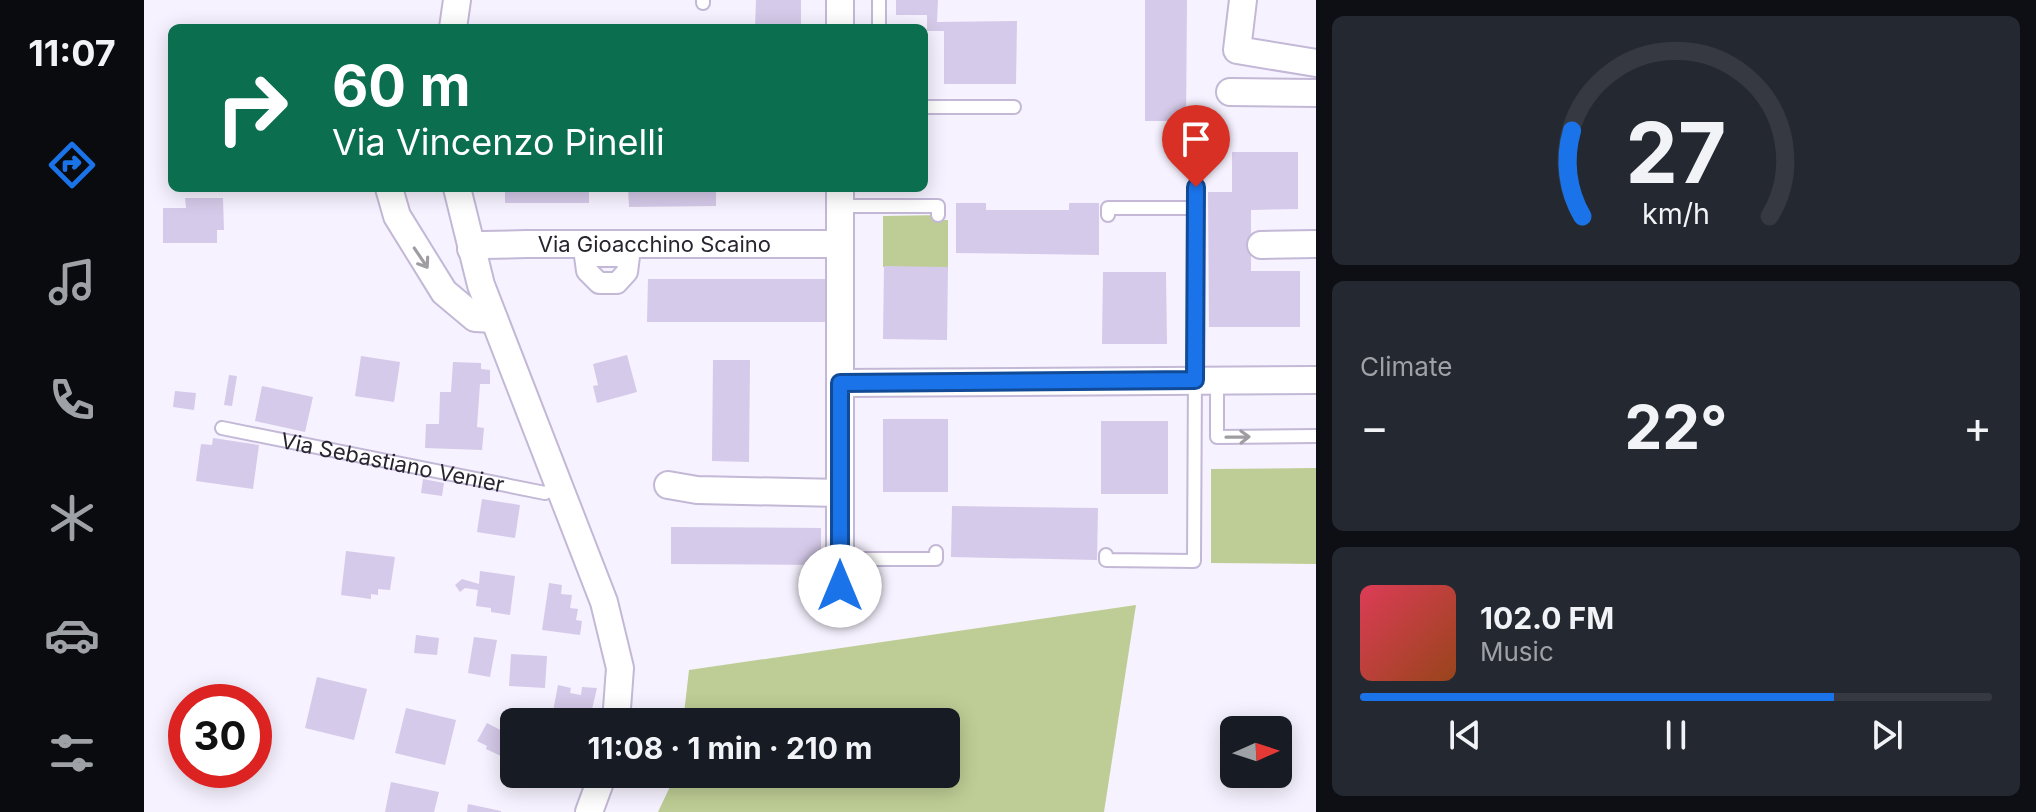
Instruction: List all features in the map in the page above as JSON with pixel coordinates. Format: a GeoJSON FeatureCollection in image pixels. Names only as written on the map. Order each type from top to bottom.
{"type":"FeatureCollection","features":[{"type":"Feature","properties":{"kind":"street"},"geometry":{"type":"LineString","coordinates":[[840,0],[840,24]]}},
{"type":"Feature","properties":{"kind":"street"},"geometry":{"type":"LineString","coordinates":[[1243,0],[1237,50],[1316,63]]}},
{"type":"Feature","properties":{"kind":"street"},"geometry":{"type":"LineString","coordinates":[[1230,92],[1316,93]]}},
{"type":"Feature","properties":{"kind":"street"},"geometry":{"type":"LineString","coordinates":[[390,192],[397,216],[444,292],[475,318],[494,319]]}},
{"type":"Feature","properties":{"kind":"street"},"geometry":{"type":"LineString","coordinates":[[458,192],[471,249],[494,319],[604,602],[620,668],[617,708]]}},
{"type":"Feature","properties":{"kind":"street"},"geometry":{"type":"LineString","coordinates":[[840,197],[840,586]]}},
{"type":"Feature","properties":{"kind":"street","name":"Via Gioacchino Scaino"},"geometry":{"type":"LineString","coordinates":[[471,249],[483,245],[840,244]]}},
{"type":"Feature","properties":{"kind":"street"},"geometry":{"type":"LineString","coordinates":[[1261,245],[1316,244]]}},
{"type":"Feature","properties":{"kind":"street"},"geometry":{"type":"LineString","coordinates":[[840,383],[1316,380]]}},
{"type":"Feature","properties":{"kind":"street"},"geometry":{"type":"LineString","coordinates":[[668,485],[697,490],[840,493]]}},
{"type":"Feature","properties":{"kind":"street"},"geometry":{"type":"LineString","coordinates":[[589,812],[598,788]]}},
{"type":"Feature","properties":{"kind":"lane"},"geometry":{"type":"LineString","coordinates":[[879,0],[879,24]]}},
{"type":"Feature","properties":{"kind":"lane"},"geometry":{"type":"LineString","coordinates":[[928,107],[1014,107]]}},
{"type":"Feature","properties":{"kind":"lane"},"geometry":{"type":"LineString","coordinates":[[1196,187],[1206,380],[1217,437],[1316,436]]}},
{"type":"Feature","properties":{"kind":"lane"},"geometry":{"type":"LineString","coordinates":[[840,197],[938,206],[938,215]]}},
{"type":"Feature","properties":{"kind":"lane"},"geometry":{"type":"LineString","coordinates":[[1108,215],[1108,208],[1195,208]]}},
{"type":"Feature","properties":{"kind":"lane"},"geometry":{"type":"LineString","coordinates":[[1106,555],[1106,560],[1194,561],[1206,380]]}},
{"type":"Feature","properties":{"kind":"lane","name":"Via Sebastiano Venier"},"geometry":{"type":"LineString","coordinates":[[222,428],[545,493],[560,486]]}},
{"type":"Feature","properties":{"kind":"lane"},"geometry":{"type":"LineString","coordinates":[[840,559],[936,559],[936,552]]}},
{"type":"Feature","properties":{"kind":"green space"},"geometry":{"type":"Polygon","coordinates":[[[943,215],[943,220],[948,220],[948,267],[883,267],[883,216],[943,215]]]}},
{"type":"Feature","properties":{"kind":"green space"},"geometry":{"type":"Polygon","coordinates":[[[1316,468],[1316,564],[1211,563],[1211,469],[1316,468]]]}},
{"type":"Feature","properties":{"kind":"green space"},"geometry":{"type":"Polygon","coordinates":[[[1136,605],[1104,812],[658,812],[669,788],[960,788],[960,708],[685,708],[689,670],[1136,605]]]}},
{"type":"Feature","properties":{"kind":"building"},"geometry":{"type":"Polygon","coordinates":[[[756,0],[801,0],[801,24],[755,24],[756,0]]]}},
{"type":"Feature","properties":{"kind":"building"},"geometry":{"type":"Polygon","coordinates":[[[896,0],[938,0],[937,22],[1017,21],[1016,84],[944,84],[944,31],[928,31],[927,15],[896,15],[896,0]]]}},
{"type":"Feature","properties":{"kind":"building"},"geometry":{"type":"Polygon","coordinates":[[[1145,0],[1187,0],[1186,121],[1145,121],[1145,0]]]}},
{"type":"Feature","properties":{"kind":"building"},"geometry":{"type":"Polygon","coordinates":[[[1232,152],[1298,152],[1298,209],[1251,210],[1251,271],[1300,271],[1300,327],[1209,327],[1208,192],[1232,192],[1232,152]]]}},
{"type":"Feature","properties":{"kind":"building"},"geometry":{"type":"Polygon","coordinates":[[[505,192],[589,192],[589,203],[505,203],[505,192]]]}},
{"type":"Feature","properties":{"kind":"building"},"geometry":{"type":"Polygon","coordinates":[[[628,192],[716,192],[716,206],[629,207],[628,192]]]}},
{"type":"Feature","properties":{"kind":"building"},"geometry":{"type":"Polygon","coordinates":[[[185,198],[223,198],[224,230],[217,230],[217,243],[163,243],[163,208],[186,208],[185,198]]]}},
{"type":"Feature","properties":{"kind":"building"},"geometry":{"type":"Polygon","coordinates":[[[956,203],[986,203],[986,210],[1069,210],[1069,203],[1099,203],[1099,255],[956,253],[956,203]]]}},
{"type":"Feature","properties":{"kind":"building"},"geometry":{"type":"Polygon","coordinates":[[[884,266],[948,267],[947,340],[883,339],[884,266]]]}},
{"type":"Feature","properties":{"kind":"building"},"geometry":{"type":"Polygon","coordinates":[[[1103,272],[1166,272],[1167,344],[1102,344],[1103,272]]]}},
{"type":"Feature","properties":{"kind":"building"},"geometry":{"type":"Polygon","coordinates":[[[648,279],[827,279],[827,322],[647,322],[648,279]]]}},
{"type":"Feature","properties":{"kind":"building"},"geometry":{"type":"Polygon","coordinates":[[[627,355],[637,392],[597,403],[593,386],[598,385],[593,364],[627,355]]]}},
{"type":"Feature","properties":{"kind":"building"},"geometry":{"type":"Polygon","coordinates":[[[361,356],[400,362],[394,402],[355,396],[361,356]]]}},
{"type":"Feature","properties":{"kind":"building"},"geometry":{"type":"Polygon","coordinates":[[[713,360],[750,360],[749,462],[712,461],[713,360]]]}},
{"type":"Feature","properties":{"kind":"building"},"geometry":{"type":"Polygon","coordinates":[[[453,362],[481,363],[481,369],[490,370],[490,384],[480,384],[477,427],[484,428],[482,450],[425,448],[426,424],[439,424],[440,392],[451,392],[453,362]]]}},
{"type":"Feature","properties":{"kind":"building"},"geometry":{"type":"Polygon","coordinates":[[[229,375],[237,376],[232,406],[224,405],[229,375]]]}},
{"type":"Feature","properties":{"kind":"building"},"geometry":{"type":"Polygon","coordinates":[[[262,386],[313,397],[305,432],[255,421],[262,386]]]}},
{"type":"Feature","properties":{"kind":"building"},"geometry":{"type":"Polygon","coordinates":[[[175,391],[196,393],[194,410],[173,407],[175,391]]]}},
{"type":"Feature","properties":{"kind":"building"},"geometry":{"type":"Polygon","coordinates":[[[883,419],[948,419],[948,492],[883,492],[883,419]]]}},
{"type":"Feature","properties":{"kind":"building"},"geometry":{"type":"Polygon","coordinates":[[[1101,421],[1168,421],[1168,494],[1101,494],[1101,421]]]}},
{"type":"Feature","properties":{"kind":"building"},"geometry":{"type":"Polygon","coordinates":[[[213,438],[259,445],[253,489],[196,481],[201,444],[212,445],[213,438]]]}},
{"type":"Feature","properties":{"kind":"building"},"geometry":{"type":"Polygon","coordinates":[[[423,479],[444,483],[442,496],[421,493],[423,479]]]}},
{"type":"Feature","properties":{"kind":"building"},"geometry":{"type":"Polygon","coordinates":[[[482,499],[520,505],[515,538],[477,532],[482,499]]]}},
{"type":"Feature","properties":{"kind":"building"},"geometry":{"type":"Polygon","coordinates":[[[952,506],[1098,508],[1097,560],[951,557],[952,506]]]}},
{"type":"Feature","properties":{"kind":"building"},"geometry":{"type":"Polygon","coordinates":[[[671,527],[821,528],[821,565],[671,564],[671,527]]]}},
{"type":"Feature","properties":{"kind":"building"},"geometry":{"type":"Polygon","coordinates":[[[346,551],[395,557],[390,590],[378,589],[378,595],[371,594],[371,599],[341,595],[346,551]]]}},
{"type":"Feature","properties":{"kind":"building"},"geometry":{"type":"Polygon","coordinates":[[[480,571],[515,576],[510,615],[476,606],[478,590],[465,588],[460,592],[455,585],[462,579],[479,584],[480,571]]]}},
{"type":"Feature","properties":{"kind":"building"},"geometry":{"type":"Polygon","coordinates":[[[549,583],[562,585],[561,594],[572,595],[570,608],[578,609],[576,620],[582,621],[580,635],[542,630],[549,583]]]}},
{"type":"Feature","properties":{"kind":"building"},"geometry":{"type":"Polygon","coordinates":[[[416,635],[439,638],[437,655],[414,653],[416,635]]]}},
{"type":"Feature","properties":{"kind":"building"},"geometry":{"type":"Polygon","coordinates":[[[474,637],[497,640],[490,677],[468,673],[474,637]]]}},
{"type":"Feature","properties":{"kind":"building"},"geometry":{"type":"Polygon","coordinates":[[[511,654],[547,656],[545,688],[509,686],[511,654]]]}},
{"type":"Feature","properties":{"kind":"building"},"geometry":{"type":"Polygon","coordinates":[[[317,677],[367,689],[354,740],[305,728],[317,677]]]}},
{"type":"Feature","properties":{"kind":"building"},"geometry":{"type":"Polygon","coordinates":[[[558,685],[571,688],[570,693],[581,695],[582,687],[597,688],[592,708],[554,708],[558,685]]]}},
{"type":"Feature","properties":{"kind":"building"},"geometry":{"type":"Polygon","coordinates":[[[406,708],[456,720],[445,765],[395,753],[406,708]]]}},
{"type":"Feature","properties":{"kind":"building"},"geometry":{"type":"Polygon","coordinates":[[[487,723],[500,730],[500,756],[486,749],[487,746],[477,741],[487,723]]]}},
{"type":"Feature","properties":{"kind":"building"},"geometry":{"type":"Polygon","coordinates":[[[391,782],[439,792],[434,812],[385,812],[391,782]]]}},
{"type":"Feature","properties":{"kind":"building"},"geometry":{"type":"Polygon","coordinates":[[[468,804],[501,811],[501,812],[467,812],[468,804]]]}},
{"type":"Feature","properties":{"kind":"route"},"geometry":{"type":"LineString","coordinates":[[840,586],[840,383],[1195,380],[1196,187]]}}]}
